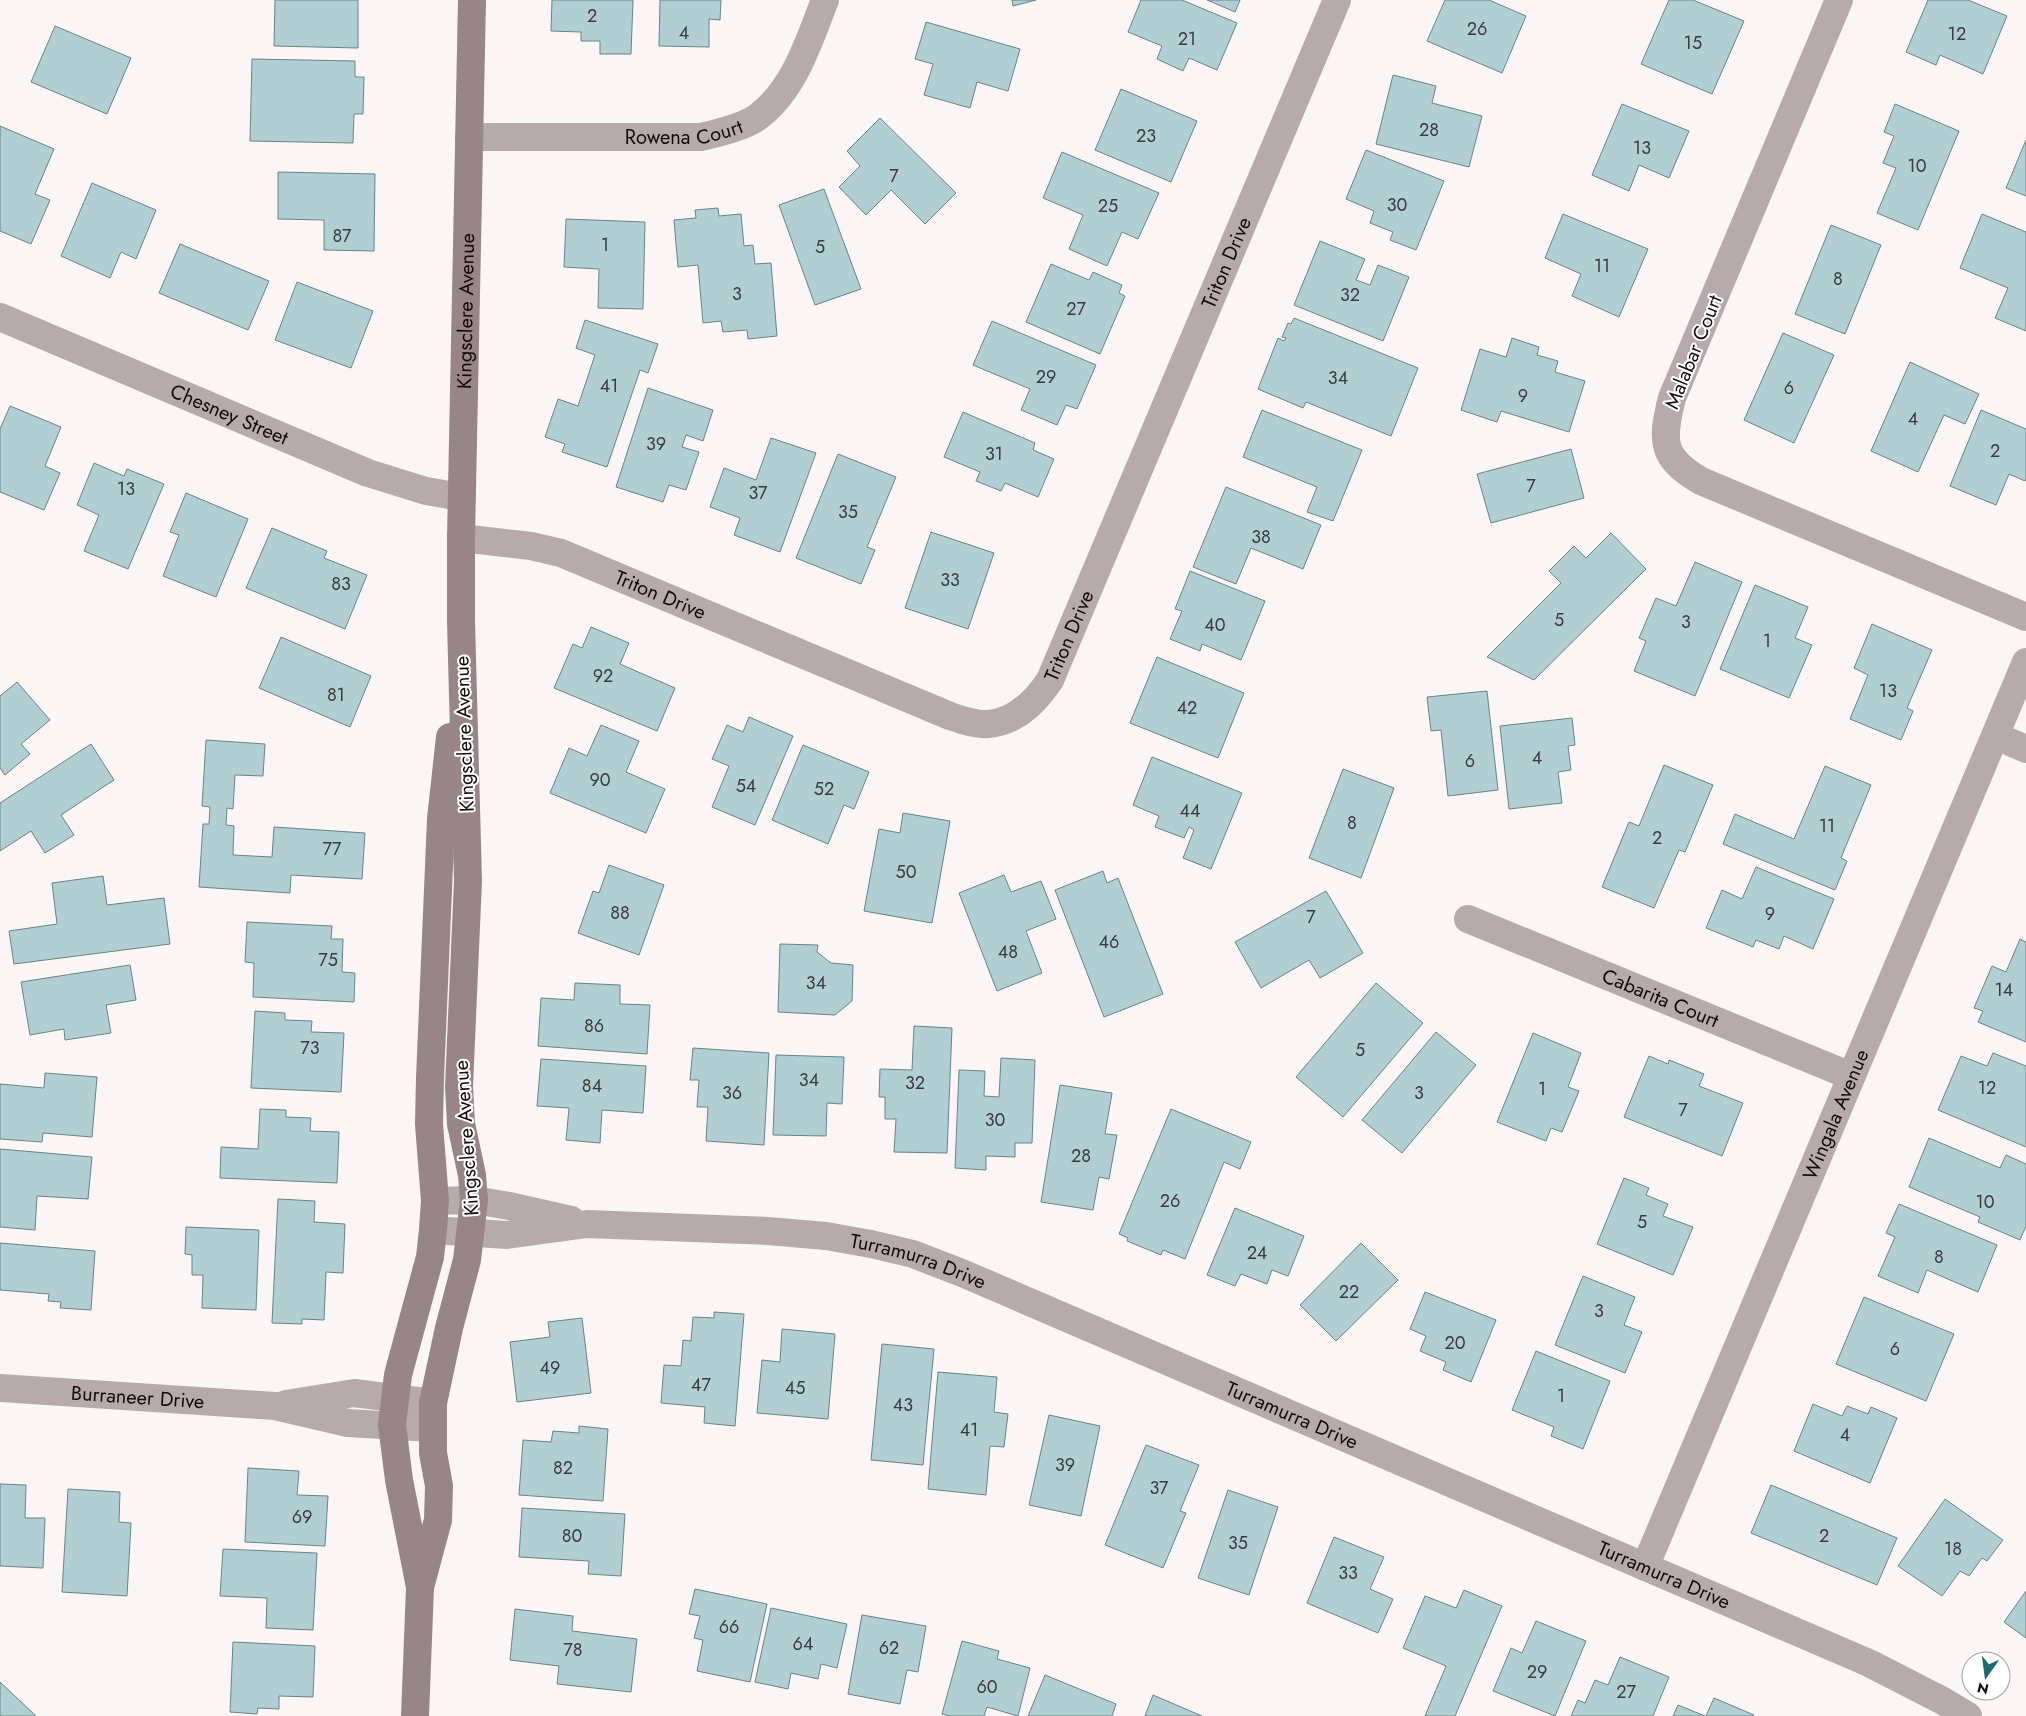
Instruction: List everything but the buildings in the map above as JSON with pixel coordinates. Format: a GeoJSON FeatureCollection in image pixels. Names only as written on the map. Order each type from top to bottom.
{"type":"FeatureCollection","features":[{"type":"Feature","properties":{"kind":"main road","name":"Kingsclere Avenue"},"geometry":{"type":"LineString","coordinates":[[415,1716],[420,1587],[438,1520],[440,1486],[433,1452],[433,1415],[449,1328],[467,1260],[474,1200],[472,1175],[461,1124],[459,1086],[468,881],[461,621],[461,538],[472,0]]}},
{"type":"Feature","properties":{"kind":"main road","name":"Kingsclere Avenue"},"geometry":{"type":"LineString","coordinates":[[420,1587],[399,1480],[392,1425],[398,1375],[430,1257],[433,1230],[435,1201],[429,1124],[430,1058],[441,819],[461,621]]}},
{"type":"Feature","properties":{"kind":"street","name":"Rowena Court"},"geometry":{"type":"LineString","coordinates":[[469,137],[701,137],[730,130],[758,117],[784,90],[802,58],[825,0]]}},
{"type":"Feature","properties":{"kind":"street","name":"Triton Drive"},"geometry":{"type":"LineString","coordinates":[[461,538],[531,546],[562,553],[950,716],[969,722],[989,724],[1023,711],[1038,698],[1050,680],[1337,0]]}},
{"type":"Feature","properties":{"kind":"street","name":"Malabar Court"},"geometry":{"type":"LineString","coordinates":[[1839,0],[1672,398],[1667,420],[1666,441],[1671,457],[1685,472],[1701,481],[2026,617]]}},
{"type":"Feature","properties":{"kind":"street","name":"Chesney Street"},"geometry":{"type":"LineString","coordinates":[[0,317],[368,474],[426,491],[462,497]]}},
{"type":"Feature","properties":{"kind":"street","name":"Wingala Avenue"},"geometry":{"type":"LineString","coordinates":[[1645,1567],[2026,662]]}},
{"type":"Feature","properties":{"kind":"street"},"geometry":{"type":"LineString","coordinates":[[1996,736],[2026,749]]}},
{"type":"Feature","properties":{"kind":"street","name":"Cabarita Court"},"geometry":{"type":"LineString","coordinates":[[1468,919],[1851,1076]]}},
{"type":"Feature","properties":{"kind":"street","name":"Turramurra Drive"},"geometry":{"type":"LineString","coordinates":[[435,1201],[474,1200],[587,1224]]}},
{"type":"Feature","properties":{"kind":"street","name":"Turramurra Drive"},"geometry":{"type":"LineString","coordinates":[[433,1230],[508,1235],[587,1224],[768,1231],[826,1236],[913,1254],[962,1273],[1869,1663],[1968,1716]]}},
{"type":"Feature","properties":{"kind":"street","name":"Burraneer Drive"},"geometry":{"type":"LineString","coordinates":[[0,1388],[275,1406],[348,1423],[392,1425],[433,1415]]}},
{"type":"Feature","properties":{"kind":"street","name":"Burraneer Drive"},"geometry":{"type":"LineString","coordinates":[[275,1406],[354,1393],[395,1397],[433,1415]]}}]}
